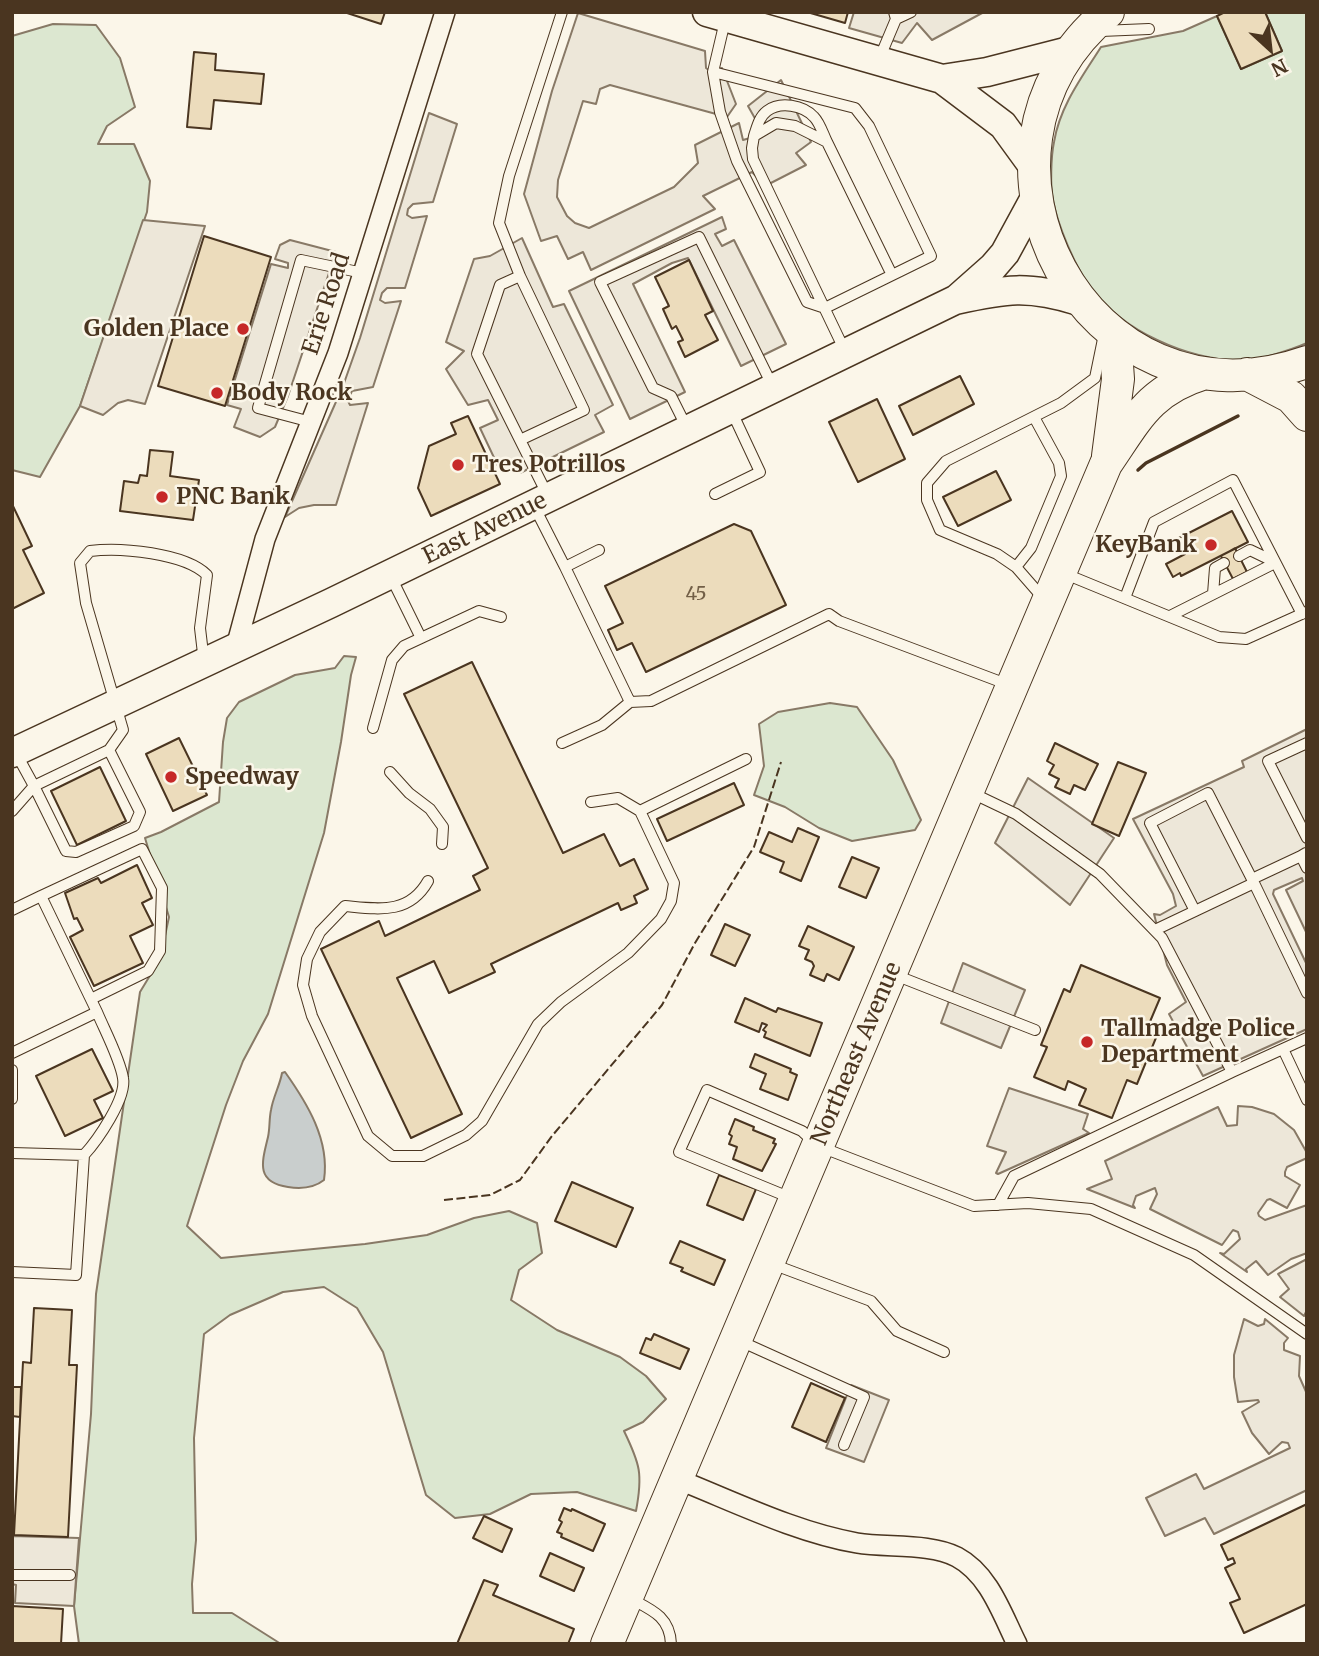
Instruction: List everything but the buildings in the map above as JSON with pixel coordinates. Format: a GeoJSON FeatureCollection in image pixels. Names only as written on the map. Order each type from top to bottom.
{"type":"FeatureCollection","features":[{"type":"Feature","properties":{"kind":"main road"},"geometry":{"type":"LineString","coordinates":[[717,15],[762,24],[942,79],[1003,125],[1036,183]]}},
{"type":"Feature","properties":{"kind":"main road"},"geometry":{"type":"LineString","coordinates":[[942,79],[987,72],[1087,29]]}},
{"type":"Feature","properties":{"kind":"main road"},"geometry":{"type":"LineString","coordinates":[[1087,29],[1060,71],[1043,112],[1036,150],[1036,183],[1042,227],[1052,253],[1079,301],[1110,332],[1161,362],[1205,373],[1247,374],[1276,371],[1307,362]]}},
{"type":"Feature","properties":{"kind":"main road","name":"East Avenue"},"geometry":{"type":"LineString","coordinates":[[955,300],[999,260],[1036,183]]}},
{"type":"Feature","properties":{"kind":"main road","name":"East Avenue"},"geometry":{"type":"LineString","coordinates":[[14,752],[390,574],[955,300],[995,291],[1021,289],[1050,292],[1079,301]]}},
{"type":"Feature","properties":{"kind":"main road","name":"Northeast Avenue"},"geometry":{"type":"LineString","coordinates":[[1106,464],[1118,379],[1110,332]]}},
{"type":"Feature","properties":{"kind":"main road","name":"Northeast Avenue"},"geometry":{"type":"LineString","coordinates":[[607,1644],[1106,464],[1150,402],[1173,385],[1205,373]]}},
{"type":"Feature","properties":{"kind":"main road"},"geometry":{"type":"LineString","coordinates":[[1247,374],[1291,397],[1307,415]]}},
{"type":"Feature","properties":{"kind":"street","name":"Erie Road"},"geometry":{"type":"LineString","coordinates":[[236,647],[265,539],[338,353],[444,12]]}},
{"type":"Feature","properties":{"kind":"street"},"geometry":{"type":"LineString","coordinates":[[677,1479],[815,1533],[858,1543],[936,1551],[958,1557],[987,1586],[1017,1644]]}},
{"type":"Feature","properties":{"kind":"lane"},"geometry":{"type":"LineString","coordinates":[[520,440],[584,410],[520,276],[499,223],[509,176],[562,12]]}},
{"type":"Feature","properties":{"kind":"lane"},"geometry":{"type":"LineString","coordinates":[[878,61],[895,16],[911,12]]}},
{"type":"Feature","properties":{"kind":"lane"},"geometry":{"type":"LineString","coordinates":[[713,72],[855,108],[863,115],[931,256],[825,309],[807,302],[737,161],[720,112],[713,72],[717,15]]}},
{"type":"Feature","properties":{"kind":"lane"},"geometry":{"type":"LineString","coordinates":[[1087,29],[1149,29]]}},
{"type":"Feature","properties":{"kind":"lane"},"geometry":{"type":"LineString","coordinates":[[846,353],[753,159],[754,136],[760,118],[767,111],[775,107],[797,107],[815,117],[892,275]]}},
{"type":"Feature","properties":{"kind":"lane"},"geometry":{"type":"LineString","coordinates":[[754,136],[776,124],[795,126],[827,142]]}},
{"type":"Feature","properties":{"kind":"lane"},"geometry":{"type":"LineString","coordinates":[[688,430],[671,396],[653,388],[600,282],[699,237],[774,388]]}},
{"type":"Feature","properties":{"kind":"lane"},"geometry":{"type":"LineString","coordinates":[[312,422],[258,408],[301,260],[363,274]]}},
{"type":"Feature","properties":{"kind":"lane"},"geometry":{"type":"LineString","coordinates":[[520,276],[500,285],[477,354],[520,440],[565,567],[630,702]]}},
{"type":"Feature","properties":{"kind":"lane"},"geometry":{"type":"LineString","coordinates":[[1047,603],[1016,567],[996,554],[940,530],[927,500],[927,482],[946,461],[1061,403],[1095,378],[1110,332]]}},
{"type":"Feature","properties":{"kind":"lane"},"geometry":{"type":"LineString","coordinates":[[715,494],[760,472],[731,409]]}},
{"type":"Feature","properties":{"kind":"lane"},"geometry":{"type":"LineString","coordinates":[[1016,567],[1031,548],[1061,476],[1059,463],[1034,417]]}},
{"type":"Feature","properties":{"kind":"lane"},"geometry":{"type":"LineString","coordinates":[[1060,572],[1219,636],[1246,639],[1305,613],[1275,563],[1233,480],[1154,522],[1125,598]]}},
{"type":"Feature","properties":{"kind":"lane"},"geometry":{"type":"LineString","coordinates":[[12,811],[34,786],[109,750],[124,730],[86,603],[80,563],[90,551],[111,548],[198,566],[207,575],[200,628],[204,663]]}},
{"type":"Feature","properties":{"kind":"lane"},"geometry":{"type":"LineString","coordinates":[[565,567],[599,550]]}},
{"type":"Feature","properties":{"kind":"lane"},"geometry":{"type":"LineString","coordinates":[[1239,556],[1250,550],[1275,563]]}},
{"type":"Feature","properties":{"kind":"lane"},"geometry":{"type":"LineString","coordinates":[[1213,594],[1215,568],[1224,562]]}},
{"type":"Feature","properties":{"kind":"lane"},"geometry":{"type":"LineString","coordinates":[[1170,617],[1275,563]]}},
{"type":"Feature","properties":{"kind":"lane"},"geometry":{"type":"LineString","coordinates":[[390,574],[421,638]]}},
{"type":"Feature","properties":{"kind":"lane"},"geometry":{"type":"LineString","coordinates":[[373,728],[392,660],[404,646],[479,611],[501,617]]}},
{"type":"Feature","properties":{"kind":"lane"},"geometry":{"type":"LineString","coordinates":[[562,743],[602,725],[630,702],[651,701],[829,614],[839,621],[1013,686]]}},
{"type":"Feature","properties":{"kind":"lane"},"geometry":{"type":"LineString","coordinates":[[1307,743],[1268,761],[1307,838]]}},
{"type":"Feature","properties":{"kind":"lane"},"geometry":{"type":"LineString","coordinates":[[14,752],[66,851],[76,852],[134,826],[140,812],[109,750]]}},
{"type":"Feature","properties":{"kind":"lane"},"geometry":{"type":"LineString","coordinates":[[640,811],[746,759]]}},
{"type":"Feature","properties":{"kind":"lane"},"geometry":{"type":"LineString","coordinates":[[390,772],[409,793],[430,809],[443,827],[442,844]]}},
{"type":"Feature","properties":{"kind":"lane"},"geometry":{"type":"LineString","coordinates":[[968,791],[1016,814],[1100,874],[1155,930],[1162,938],[1232,1072]]}},
{"type":"Feature","properties":{"kind":"lane"},"geometry":{"type":"LineString","coordinates":[[1195,911],[1150,823],[1208,793],[1307,993]]}},
{"type":"Feature","properties":{"kind":"lane"},"geometry":{"type":"LineString","coordinates":[[428,881],[422,892],[403,905],[383,909],[345,906],[320,932],[307,959],[303,985],[312,1016],[368,1136],[392,1156],[423,1156],[466,1135],[482,1121],[538,1024],[561,1002],[628,953],[661,919],[671,901],[674,883],[640,811],[618,798],[591,802]]}},
{"type":"Feature","properties":{"kind":"lane"},"geometry":{"type":"LineString","coordinates":[[12,910],[142,849],[162,888],[160,951],[148,971],[91,999]]}},
{"type":"Feature","properties":{"kind":"lane"},"geometry":{"type":"LineString","coordinates":[[1155,930],[1304,855],[1307,868]]}},
{"type":"Feature","properties":{"kind":"lane"},"geometry":{"type":"LineString","coordinates":[[12,1272],[76,1275],[85,1155],[102,1136],[124,1080],[97,1012],[41,896]]}},
{"type":"Feature","properties":{"kind":"lane"},"geometry":{"type":"LineString","coordinates":[[891,973],[1035,1030]]}},
{"type":"Feature","properties":{"kind":"lane"},"geometry":{"type":"LineString","coordinates":[[12,1053],[97,1012]]}},
{"type":"Feature","properties":{"kind":"lane"},"geometry":{"type":"LineString","coordinates":[[998,1205],[1014,1176],[1307,1038]]}},
{"type":"Feature","properties":{"kind":"lane"},"geometry":{"type":"LineString","coordinates":[[1283,1049],[1307,1100]]}},
{"type":"Feature","properties":{"kind":"lane"},"geometry":{"type":"LineString","coordinates":[[12,1070],[12,1099]]}},
{"type":"Feature","properties":{"kind":"lane"},"geometry":{"type":"LineString","coordinates":[[795,1199],[679,1152],[707,1090],[802,1131],[818,1146],[974,1206],[1028,1203],[1091,1209],[1194,1255],[1307,1334]]}},
{"type":"Feature","properties":{"kind":"lane"},"geometry":{"type":"LineString","coordinates":[[12,1153],[85,1155]]}},
{"type":"Feature","properties":{"kind":"lane"},"geometry":{"type":"LineString","coordinates":[[769,1262],[871,1301],[897,1331],[944,1352]]}},
{"type":"Feature","properties":{"kind":"lane"},"geometry":{"type":"LineString","coordinates":[[736,1339],[864,1397],[844,1445]]}},
{"type":"Feature","properties":{"kind":"lane"},"geometry":{"type":"LineString","coordinates":[[12,1575],[70,1575]]}},
{"type":"Feature","properties":{"kind":"lane"},"geometry":{"type":"LineString","coordinates":[[627,1597],[658,1614],[671,1632],[671,1644]]}},
{"type":"Feature","properties":{"kind":"green space"},"geometry":{"type":"Polygon","coordinates":[[[1265,12],[1307,12],[1307,343],[1255,359],[1219,359],[1178,349],[1138,330],[1105,304],[1091,288],[1073,258],[1055,210],[1051,187],[1053,148],[1066,104],[1101,47],[1183,31],[1217,16],[1241,69],[1282,51],[1265,12]]]}},
{"type":"Feature","properties":{"kind":"green space"},"geometry":{"type":"Polygon","coordinates":[[[53,24],[96,25],[120,58],[135,107],[107,126],[98,144],[134,144],[150,181],[147,212],[80,406],[40,477],[12,470],[12,36],[53,24]]]}},
{"type":"Feature","properties":{"kind":"green space"},"geometry":{"type":"Polygon","coordinates":[[[344,656],[356,657],[324,833],[268,1014],[243,1061],[226,1105],[187,1226],[221,1258],[427,1235],[474,1218],[509,1211],[537,1223],[542,1253],[519,1270],[511,1300],[557,1330],[620,1357],[646,1376],[666,1399],[643,1422],[624,1431],[639,1470],[636,1511],[577,1492],[531,1494],[490,1514],[455,1518],[426,1495],[383,1352],[357,1308],[324,1287],[283,1292],[230,1315],[204,1334],[194,1438],[196,1540],[192,1584],[193,1613],[232,1613],[281,1644],[79,1644],[74,1606],[91,1414],[96,1294],[140,992],[160,959],[169,917],[145,838],[219,802],[227,718],[239,702],[295,675],[335,668],[344,656]]]}},
{"type":"Feature","properties":{"kind":"green space"},"geometry":{"type":"Polygon","coordinates":[[[830,703],[857,707],[893,760],[921,820],[915,830],[852,841],[819,828],[785,807],[754,795],[764,766],[759,724],[778,712],[830,703]]]}},
{"type":"Feature","properties":{"kind":"shaded area"},"geometry":{"type":"Polygon","coordinates":[[[854,12],[984,12],[932,40],[917,23],[902,43],[849,28],[854,12]]]}},
{"type":"Feature","properties":{"kind":"shaded area"},"geometry":{"type":"Polygon","coordinates":[[[578,13],[705,51],[706,68],[710,71],[722,68],[736,104],[727,117],[610,85],[600,89],[596,104],[583,101],[558,180],[557,197],[567,216],[575,223],[589,228],[674,187],[698,163],[695,145],[739,123],[743,140],[750,138],[757,122],[748,106],[781,80],[811,142],[796,153],[806,165],[765,186],[752,172],[703,196],[715,209],[591,270],[583,252],[568,259],[557,236],[541,241],[524,194],[552,91],[578,13]]]}},
{"type":"Feature","properties":{"kind":"shaded area"},"geometry":{"type":"Polygon","coordinates":[[[429,113],[457,124],[433,202],[413,204],[408,209],[407,215],[412,218],[427,216],[405,288],[387,288],[382,293],[380,300],[385,303],[401,301],[373,387],[352,391],[348,401],[350,405],[368,403],[336,505],[299,508],[285,517],[343,386],[429,113]]]}},
{"type":"Feature","properties":{"kind":"shaded area"},"geometry":{"type":"Polygon","coordinates":[[[722,217],[726,229],[715,234],[722,246],[734,240],[786,344],[741,366],[688,258],[672,263],[633,284],[685,392],[630,419],[569,291],[722,217]]]}},
{"type":"Feature","properties":{"kind":"shaded area"},"geometry":{"type":"Polygon","coordinates":[[[143,220],[205,226],[145,404],[128,400],[118,403],[103,415],[80,406],[143,220]]]}},
{"type":"Feature","properties":{"kind":"shaded area"},"geometry":{"type":"Polygon","coordinates":[[[522,238],[553,307],[564,304],[613,405],[595,415],[604,432],[520,473],[513,460],[498,466],[480,428],[498,420],[488,400],[468,405],[446,369],[464,351],[446,342],[474,259],[490,256],[522,238]]]}},
{"type":"Feature","properties":{"kind":"shaded area"},"geometry":{"type":"Polygon","coordinates":[[[290,240],[336,252],[288,396],[275,427],[260,437],[234,427],[241,409],[227,405],[271,264],[288,268],[288,263],[275,259],[280,245],[290,240]]]}},
{"type":"Feature","properties":{"kind":"shaded area"},"geometry":{"type":"Polygon","coordinates":[[[1307,729],[1307,934],[1286,890],[1303,881],[1302,878],[1274,890],[1273,894],[1307,965],[1307,1029],[1203,1076],[1169,1014],[1186,1002],[1167,965],[1154,914],[1160,915],[1176,906],[1173,894],[1133,819],[1244,767],[1242,761],[1307,729]]]}},
{"type":"Feature","properties":{"kind":"shaded area"},"geometry":{"type":"Polygon","coordinates":[[[1028,778],[1114,838],[1070,905],[995,843],[1028,778]]]}},
{"type":"Feature","properties":{"kind":"shaded area"},"geometry":{"type":"Polygon","coordinates":[[[963,963],[1025,990],[1001,1048],[941,1023],[963,963]]]}},
{"type":"Feature","properties":{"kind":"shaded area"},"geometry":{"type":"Polygon","coordinates":[[[285,1072],[309,1109],[320,1136],[324,1151],[324,1180],[316,1185],[293,1188],[277,1184],[270,1181],[263,1170],[272,1105],[282,1073],[285,1072]]]}},
{"type":"Feature","properties":{"kind":"shaded area"},"geometry":{"type":"Polygon","coordinates":[[[1009,1088],[1088,1114],[1083,1129],[1089,1133],[996,1173],[1006,1152],[987,1146],[1009,1088]]]}},
{"type":"Feature","properties":{"kind":"shaded area"},"geometry":{"type":"Polygon","coordinates":[[[1238,1106],[1274,1114],[1294,1130],[1307,1153],[1307,1158],[1287,1167],[1285,1172],[1285,1176],[1300,1185],[1287,1208],[1270,1199],[1258,1213],[1265,1220],[1307,1205],[1307,1253],[1291,1259],[1268,1275],[1256,1261],[1246,1269],[1247,1272],[1220,1253],[1224,1254],[1240,1239],[1238,1232],[1233,1230],[1222,1245],[1150,1209],[1157,1194],[1155,1188],[1136,1196],[1133,1205],[1135,1208],[1087,1189],[1112,1179],[1105,1161],[1218,1107],[1227,1126],[1237,1125],[1238,1106]]]}},
{"type":"Feature","properties":{"kind":"shaded area"},"geometry":{"type":"Polygon","coordinates":[[[1307,1259],[1307,1310],[1304,1316],[1280,1297],[1289,1289],[1278,1274],[1307,1259]]]}},
{"type":"Feature","properties":{"kind":"shaded area"},"geometry":{"type":"Polygon","coordinates":[[[1244,1319],[1258,1326],[1264,1324],[1265,1319],[1288,1338],[1284,1343],[1284,1350],[1300,1356],[1299,1376],[1307,1394],[1307,1490],[1214,1534],[1205,1518],[1165,1536],[1146,1498],[1196,1474],[1204,1489],[1290,1448],[1288,1443],[1282,1442],[1269,1454],[1252,1433],[1242,1412],[1259,1402],[1258,1400],[1238,1402],[1234,1355],[1244,1319]]]}},
{"type":"Feature","properties":{"kind":"shaded area"},"geometry":{"type":"Polygon","coordinates":[[[851,1385],[889,1400],[864,1462],[826,1448],[851,1385]]]}},
{"type":"Feature","properties":{"kind":"shaded area"},"geometry":{"type":"Polygon","coordinates":[[[12,1536],[79,1538],[74,1606],[15,1603],[16,1585],[12,1584],[12,1536]]]}},
{"type":"Feature","properties":{"kind":"fence"},"geometry":{"type":"LineString","coordinates":[[444,1200],[490,1195],[520,1180],[552,1136],[662,1005],[695,943],[754,847],[781,762]]}},
{"type":"Feature","properties":{"kind":"wall"},"geometry":{"type":"LineString","coordinates":[[1138,470],[1146,463],[1238,416]]}},
{"type":"Feature","properties":{"kind":"place","name":"Golden Place"},"geometry":{"type":"Point","coordinates":[243,329]}},
{"type":"Feature","properties":{"kind":"place","name":"Body Rock"},"geometry":{"type":"Point","coordinates":[217,393]}},
{"type":"Feature","properties":{"kind":"place","name":"Tres Potrillos"},"geometry":{"type":"Point","coordinates":[458,465]}},
{"type":"Feature","properties":{"kind":"place","name":"PNC Bank"},"geometry":{"type":"Point","coordinates":[162,497]}},
{"type":"Feature","properties":{"kind":"place","name":"KeyBank"},"geometry":{"type":"Point","coordinates":[1211,545]}},
{"type":"Feature","properties":{"kind":"place","name":"Speedway"},"geometry":{"type":"Point","coordinates":[171,777]}},
{"type":"Feature","properties":{"kind":"place","name":"Tallmadge Police Department"},"geometry":{"type":"Point","coordinates":[1087,1042]}}]}
